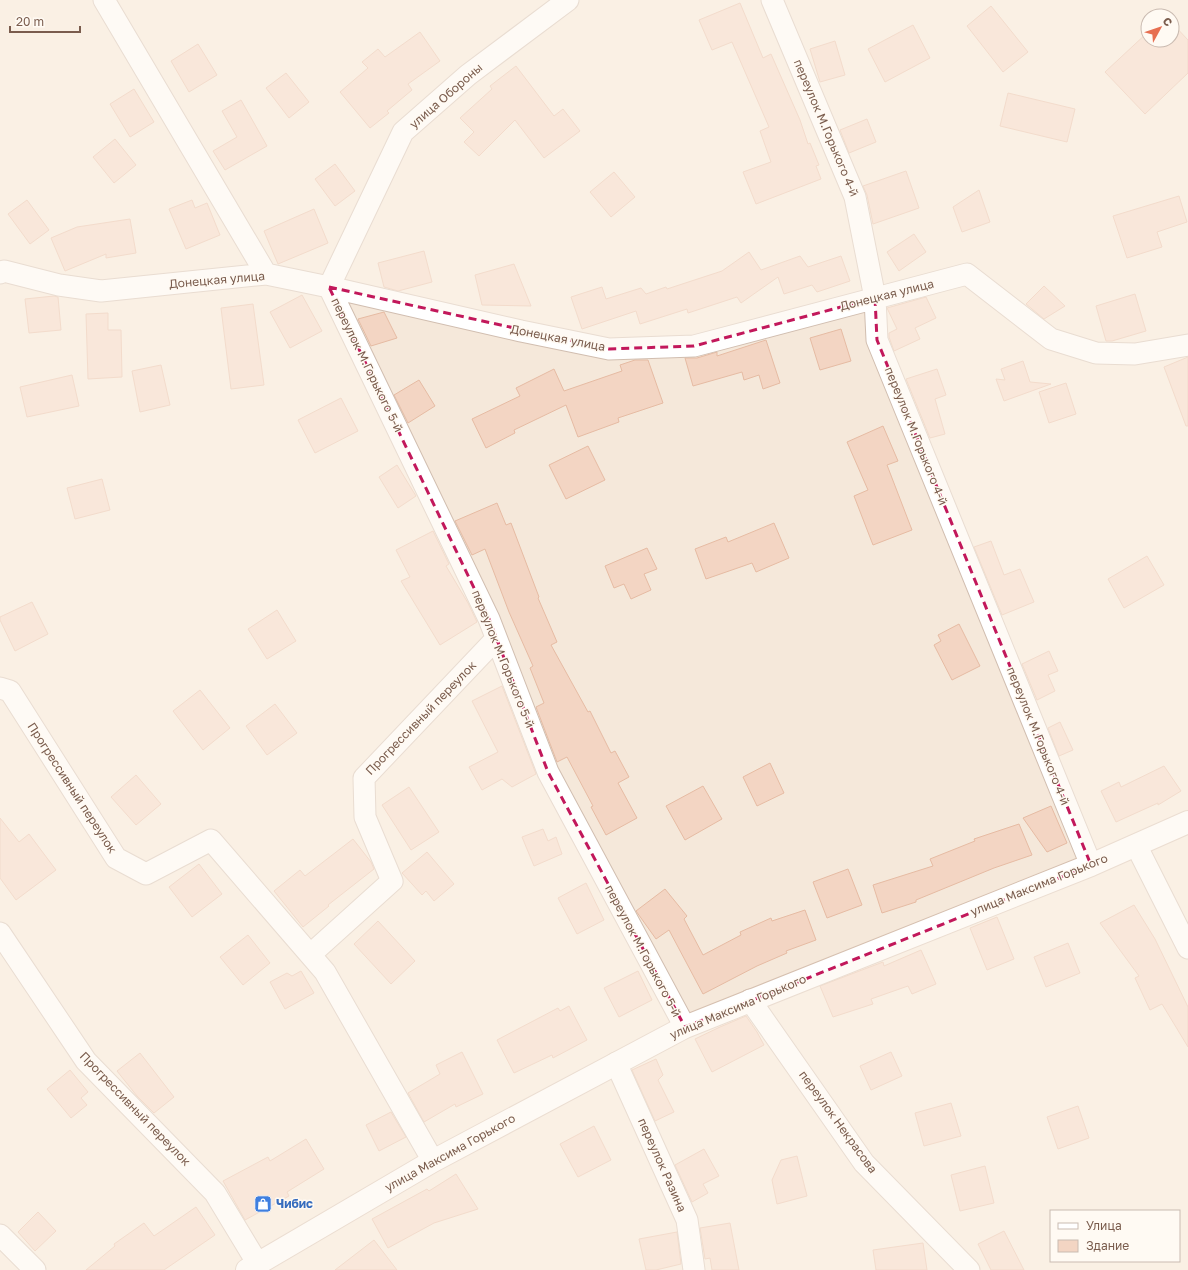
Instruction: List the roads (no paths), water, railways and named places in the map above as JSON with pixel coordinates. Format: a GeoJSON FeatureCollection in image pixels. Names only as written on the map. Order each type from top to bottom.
{"type":"FeatureCollection","features":[{"type":"Feature","properties":{"kind":"street"},"geometry":{"type":"LineString","coordinates":[[104,0],[266,274]]}},
{"type":"Feature","properties":{"kind":"street","name":"улица Обороны"},"geometry":{"type":"LineString","coordinates":[[329,287],[403,132],[468,75],[568,0]]}},
{"type":"Feature","properties":{"kind":"street","name":"переулок М.Горького 4-й"},"geometry":{"type":"LineString","coordinates":[[772,0],[855,197],[875,298],[877,340],[1091,865]]}},
{"type":"Feature","properties":{"kind":"street","name":"Донецкая улица"},"geometry":{"type":"LineString","coordinates":[[0,273],[4,271],[59,285],[101,291],[266,274],[608,349],[694,346],[967,274],[1051,339],[1096,354],[1135,354],[1188,345]]}},
{"type":"Feature","properties":{"kind":"street","name":"переулок М.Горького 5-й"},"geometry":{"type":"LineString","coordinates":[[329,287],[489,619],[548,772],[684,1027]]}},
{"type":"Feature","properties":{"kind":"street","name":"Прогрессивный переулок"},"geometry":{"type":"LineString","coordinates":[[310,954],[392,881],[365,817],[364,778],[496,639]]}},
{"type":"Feature","properties":{"kind":"street","name":"Прогрессивный переулок"},"geometry":{"type":"LineString","coordinates":[[0,688],[10,691],[116,858],[146,874],[211,840],[326,972],[433,1161]]}},
{"type":"Feature","properties":{"kind":"street","name":"улица Максима Горького"},"geometry":{"type":"LineString","coordinates":[[252,1267],[433,1161],[684,1027],[1091,865],[1188,822]]}},
{"type":"Feature","properties":{"kind":"street"},"geometry":{"type":"LineString","coordinates":[[1136,845],[1188,948]]}},
{"type":"Feature","properties":{"kind":"street","name":"Прогрессивный переулок"},"geometry":{"type":"LineString","coordinates":[[0,934],[86,1061],[215,1193],[252,1267]]}},
{"type":"Feature","properties":{"kind":"street","name":"переулок Некрасова"},"geometry":{"type":"LineString","coordinates":[[750,1000],[864,1163],[969,1270]]}},
{"type":"Feature","properties":{"kind":"street","name":"переулок Разина"},"geometry":{"type":"LineString","coordinates":[[616,1063],[687,1220],[694,1270]]}},
{"type":"Feature","properties":{"kind":"street"},"geometry":{"type":"LineString","coordinates":[[0,1235],[35,1270]]}},
{"type":"Feature","properties":{"kind":"place","name":"Чибис"},"geometry":{"type":"Point","coordinates":[263,1204]}}]}
